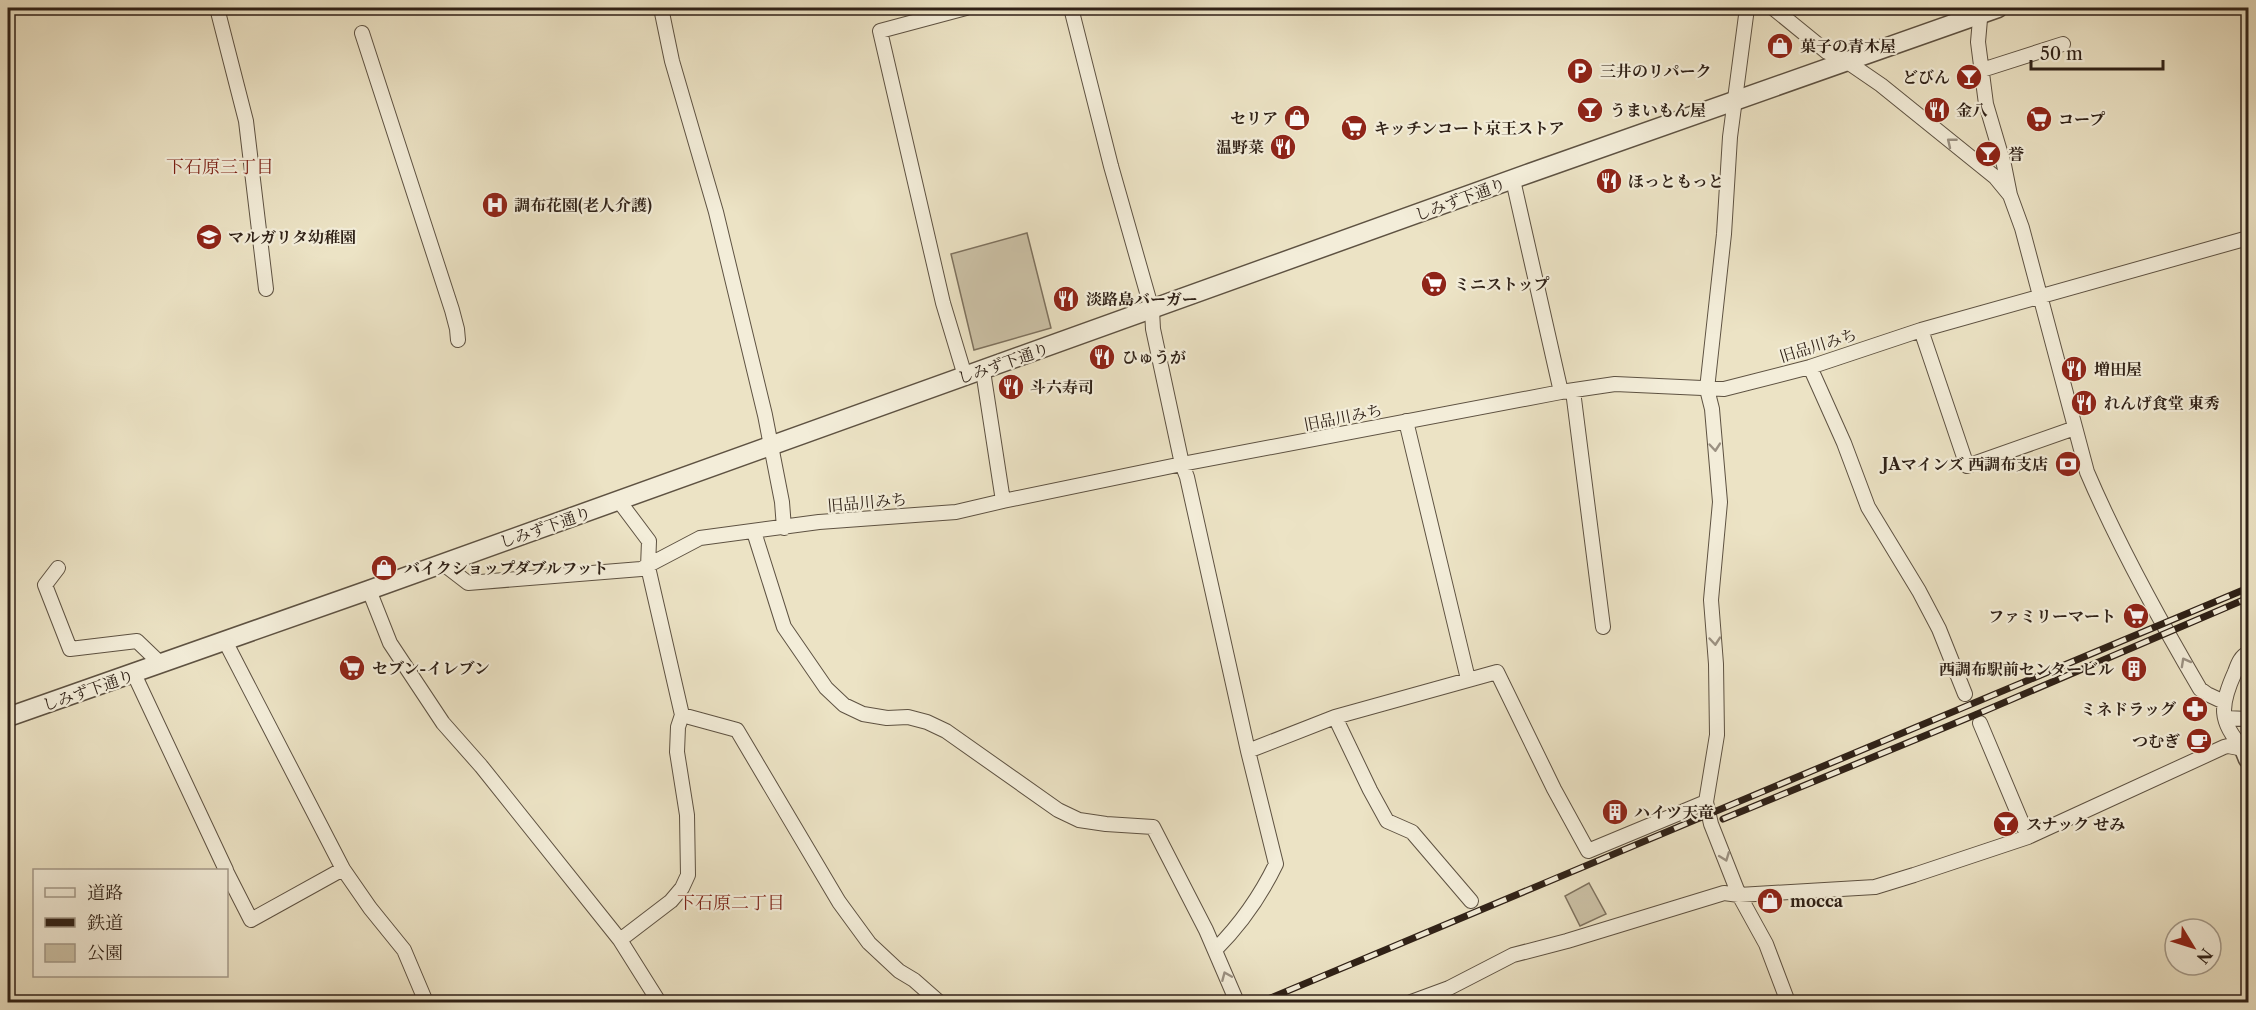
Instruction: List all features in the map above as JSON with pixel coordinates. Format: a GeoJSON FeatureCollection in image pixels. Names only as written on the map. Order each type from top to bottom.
{"type":"FeatureCollection","features":[{"type":"Feature","properties":{"kind":"street"},"geometry":{"type":"LineString","coordinates":[[217,8],[246,121],[266,289]]}},
{"type":"Feature","properties":{"kind":"street"},"geometry":{"type":"LineString","coordinates":[[661,8],[672,62],[716,212],[771,445],[782,502],[784,528]]}},
{"type":"Feature","properties":{"kind":"street"},"geometry":{"type":"LineString","coordinates":[[965,376],[943,303],[880,31],[966,8]]}},
{"type":"Feature","properties":{"kind":"street"},"geometry":{"type":"LineString","coordinates":[[1071,8],[1111,166],[1152,310],[1153,329],[1182,464],[1190,488],[1248,751],[1276,864],[1256,898],[1215,950]]}},
{"type":"Feature","properties":{"kind":"street"},"geometry":{"type":"LineString","coordinates":[[1747,8],[1730,137],[1725,234],[1707,389],[1712,409],[1720,502],[1711,600],[1716,664],[1717,735],[1706,802],[1739,895],[1766,944],[1788,1002]]}},
{"type":"Feature","properties":{"kind":"street"},"geometry":{"type":"LineString","coordinates":[[1773,8],[1827,52],[1846,61],[1881,85],[1995,177],[2010,195]]}},
{"type":"Feature","properties":{"kind":"street","name":"しみず下通り"},"geometry":{"type":"LineString","coordinates":[[8,717],[1152,310],[1846,61],[1981,10],[1998,8]]}},
{"type":"Feature","properties":{"kind":"street"},"geometry":{"type":"LineString","coordinates":[[1981,10],[1978,42],[1986,104],[2004,165],[2010,195],[2041,296],[2087,472],[2143,587],[2200,689],[2224,702]]}},
{"type":"Feature","properties":{"kind":"street"},"geometry":{"type":"LineString","coordinates":[[362,33],[452,310],[458,340]]}},
{"type":"Feature","properties":{"kind":"street"},"geometry":{"type":"LineString","coordinates":[[1982,70],[2064,44]]}},
{"type":"Feature","properties":{"kind":"street"},"geometry":{"type":"LineString","coordinates":[[1513,180],[1567,391],[1603,627]]}},
{"type":"Feature","properties":{"kind":"street","name":"旧品川みち"},"geometry":{"type":"LineString","coordinates":[[442,563],[468,583],[640,569],[648,567],[700,538],[819,522],[956,512],[1182,464],[1567,391],[1615,384],[1724,389],[1810,367],[1921,330],[2248,238]]}},
{"type":"Feature","properties":{"kind":"street"},"geometry":{"type":"LineString","coordinates":[[1921,330],[1967,465],[2074,428]]}},
{"type":"Feature","properties":{"kind":"street"},"geometry":{"type":"LineString","coordinates":[[1810,367],[1844,443],[1868,507],[1919,591],[1939,629],[1965,694]]}},
{"type":"Feature","properties":{"kind":"street"},"geometry":{"type":"LineString","coordinates":[[983,370],[1003,501]]}},
{"type":"Feature","properties":{"kind":"street"},"geometry":{"type":"LineString","coordinates":[[1406,421],[1468,679]]}},
{"type":"Feature","properties":{"kind":"street"},"geometry":{"type":"LineString","coordinates":[[618,501],[650,541],[648,567],[682,715],[678,727],[677,752],[687,815],[688,875],[682,888],[671,902],[620,940]]}},
{"type":"Feature","properties":{"kind":"street"},"geometry":{"type":"LineString","coordinates":[[754,532],[784,627],[826,688],[844,705],[863,714],[886,718],[908,717],[927,722],[946,731],[1058,810],[1079,820],[1153,827],[1215,950],[1237,1002]]}},
{"type":"Feature","properties":{"kind":"street"},"geometry":{"type":"LineString","coordinates":[[58,568],[45,585],[69,649],[137,641],[161,664]]}},
{"type":"Feature","properties":{"kind":"street"},"geometry":{"type":"LineString","coordinates":[[369,590],[390,643],[442,723],[481,766],[620,940],[660,1002]]}},
{"type":"Feature","properties":{"kind":"street"},"geometry":{"type":"LineString","coordinates":[[225,641],[343,869],[370,908],[404,950],[426,1002]]}},
{"type":"Feature","properties":{"kind":"street"},"geometry":{"type":"LineString","coordinates":[[2247,750],[2231,736],[2225,718],[2224,702],[2239,662],[2248,653]]}},
{"type":"Feature","properties":{"kind":"street"},"geometry":{"type":"LineString","coordinates":[[1248,751],[1335,717],[1497,672],[1554,789],[1588,851],[1706,802]]}},
{"type":"Feature","properties":{"kind":"street"},"geometry":{"type":"LineString","coordinates":[[134,674],[225,869]]}},
{"type":"Feature","properties":{"kind":"street"},"geometry":{"type":"LineString","coordinates":[[682,715],[737,730],[839,902],[869,943],[939,1002]]}},
{"type":"Feature","properties":{"kind":"street"},"geometry":{"type":"LineString","coordinates":[[1335,717],[1387,820],[1412,832],[1471,901]]}},
{"type":"Feature","properties":{"kind":"street"},"geometry":{"type":"LineString","coordinates":[[2225,718],[2248,719]]}},
{"type":"Feature","properties":{"kind":"street"},"geometry":{"type":"LineString","coordinates":[[1980,723],[2028,837]]}},
{"type":"Feature","properties":{"kind":"street"},"geometry":{"type":"LineString","coordinates":[[1411,1002],[1449,988],[1513,955],[1724,893],[1739,895],[1875,887],[2028,837],[2224,747],[2247,750]]}},
{"type":"Feature","properties":{"kind":"street"},"geometry":{"type":"LineString","coordinates":[[228,875],[251,920],[343,869]]}},
{"type":"Feature","properties":{"kind":"green space"},"geometry":{"type":"Polygon","coordinates":[[[1027,233],[1051,328],[974,350],[951,254],[1027,233]]]}},
{"type":"Feature","properties":{"kind":"green space"},"geometry":{"type":"Polygon","coordinates":[[[1589,883],[1606,914],[1580,926],[1565,896],[1589,883]]]}},
{"type":"Feature","properties":{"kind":"railway"},"geometry":{"type":"LineString","coordinates":[[1261,1002],[2248,588]]}},
{"type":"Feature","properties":{"kind":"railway"},"geometry":{"type":"LineString","coordinates":[[1723,819],[1975,715],[2248,598]]}},
{"type":"Feature","properties":{"kind":"place","name":"菓子の青木屋"},"geometry":{"type":"Point","coordinates":[1780,46]}},
{"type":"Feature","properties":{"kind":"place","name":"三井のリパーク"},"geometry":{"type":"Point","coordinates":[1580,71]}},
{"type":"Feature","properties":{"kind":"place","name":"どびん"},"geometry":{"type":"Point","coordinates":[1969,77]}},
{"type":"Feature","properties":{"kind":"place","name":"うまいもん屋"},"geometry":{"type":"Point","coordinates":[1590,110]}},
{"type":"Feature","properties":{"kind":"place","name":"金八"},"geometry":{"type":"Point","coordinates":[1937,110]}},
{"type":"Feature","properties":{"kind":"place","name":"セリア"},"geometry":{"type":"Point","coordinates":[1297,118]}},
{"type":"Feature","properties":{"kind":"place","name":"コープ"},"geometry":{"type":"Point","coordinates":[2039,119]}},
{"type":"Feature","properties":{"kind":"place","name":"キッチンコート京王ストア"},"geometry":{"type":"Point","coordinates":[1354,128]}},
{"type":"Feature","properties":{"kind":"place","name":"温野菜"},"geometry":{"type":"Point","coordinates":[1283,147]}},
{"type":"Feature","properties":{"kind":"place","name":"誉"},"geometry":{"type":"Point","coordinates":[1988,154]}},
{"type":"Feature","properties":{"kind":"place","name":"ほっともっと"},"geometry":{"type":"Point","coordinates":[1609,181]}},
{"type":"Feature","properties":{"kind":"place","name":"調布花園(老人介護)"},"geometry":{"type":"Point","coordinates":[495,205]}},
{"type":"Feature","properties":{"kind":"place","name":"マルガリタ幼稚園"},"geometry":{"type":"Point","coordinates":[209,237]}},
{"type":"Feature","properties":{"kind":"place","name":"ミニストップ"},"geometry":{"type":"Point","coordinates":[1434,284]}},
{"type":"Feature","properties":{"kind":"place","name":"淡路島バーガー"},"geometry":{"type":"Point","coordinates":[1066,299]}},
{"type":"Feature","properties":{"kind":"place","name":"ひゅうが"},"geometry":{"type":"Point","coordinates":[1102,357]}},
{"type":"Feature","properties":{"kind":"place","name":"増田屋"},"geometry":{"type":"Point","coordinates":[2074,369]}},
{"type":"Feature","properties":{"kind":"place","name":"斗六寿司"},"geometry":{"type":"Point","coordinates":[1011,387]}},
{"type":"Feature","properties":{"kind":"place","name":"れんげ食堂 東秀"},"geometry":{"type":"Point","coordinates":[2084,403]}},
{"type":"Feature","properties":{"kind":"place","name":"JAマインズ 西調布支店"},"geometry":{"type":"Point","coordinates":[2068,464]}},
{"type":"Feature","properties":{"kind":"place","name":"バイクショップダブルフット"},"geometry":{"type":"Point","coordinates":[384,568]}},
{"type":"Feature","properties":{"kind":"place","name":"ファミリーマート"},"geometry":{"type":"Point","coordinates":[2136,616]}},
{"type":"Feature","properties":{"kind":"place","name":"セブン-イレブン"},"geometry":{"type":"Point","coordinates":[352,668]}},
{"type":"Feature","properties":{"kind":"place","name":"西調布駅前センタービル"},"geometry":{"type":"Point","coordinates":[2134,669]}},
{"type":"Feature","properties":{"kind":"place","name":"ミネドラッグ"},"geometry":{"type":"Point","coordinates":[2195,709]}},
{"type":"Feature","properties":{"kind":"place","name":"つむぎ"},"geometry":{"type":"Point","coordinates":[2199,741]}},
{"type":"Feature","properties":{"kind":"place","name":"ハイツ天竜"},"geometry":{"type":"Point","coordinates":[1615,812]}},
{"type":"Feature","properties":{"kind":"place","name":"スナック せみ"},"geometry":{"type":"Point","coordinates":[2006,824]}},
{"type":"Feature","properties":{"kind":"place","name":"mocca"},"geometry":{"type":"Point","coordinates":[1770,901]}},
{"type":"Feature","properties":{"kind":"district","name":"下石原三丁目"},"geometry":{"type":"Point","coordinates":[220,167]}},
{"type":"Feature","properties":{"kind":"district","name":"下石原二丁目"},"geometry":{"type":"Point","coordinates":[731,903]}}]}
